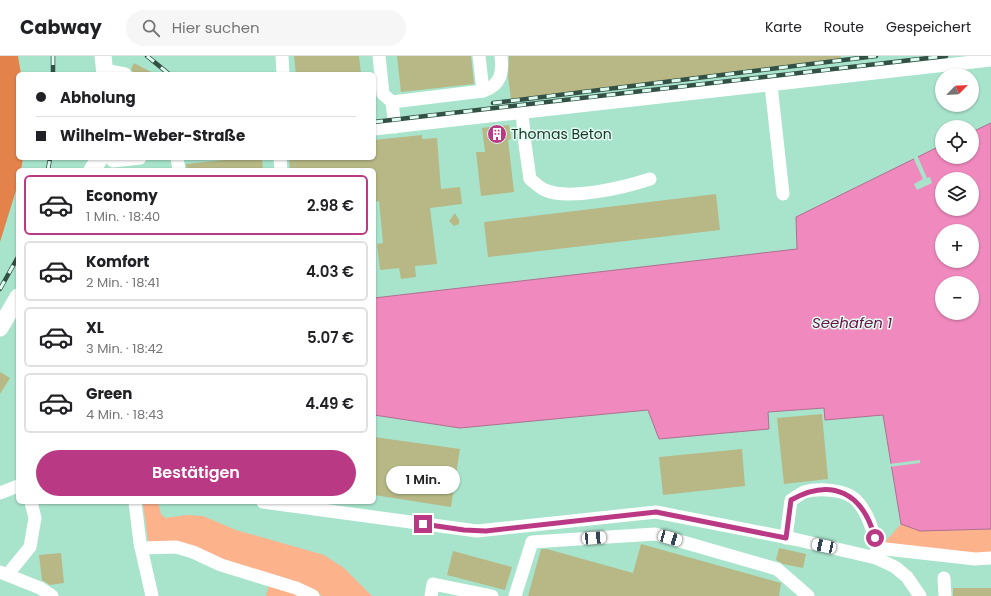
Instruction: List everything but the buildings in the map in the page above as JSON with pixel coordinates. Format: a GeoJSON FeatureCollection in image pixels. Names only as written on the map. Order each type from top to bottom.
{"type":"FeatureCollection","features":[{"type":"Feature","properties":{"kind":"main road"},"geometry":{"type":"LineString","coordinates":[[96,168],[110,162]]}},
{"type":"Feature","properties":{"kind":"main road"},"geometry":{"type":"LineString","coordinates":[[0,328],[16,300]]}},
{"type":"Feature","properties":{"kind":"street"},"geometry":{"type":"LineString","coordinates":[[282,56],[283,72]]}},
{"type":"Feature","properties":{"kind":"street"},"geometry":{"type":"LineString","coordinates":[[379,56],[383,97],[395,127]]}},
{"type":"Feature","properties":{"kind":"street"},"geometry":{"type":"LineString","coordinates":[[479,56],[483,91]]}},
{"type":"Feature","properties":{"kind":"street"},"geometry":{"type":"LineString","coordinates":[[383,97],[483,91],[493,88],[501,78],[503,66],[502,56]]}},
{"type":"Feature","properties":{"kind":"street"},"geometry":{"type":"LineString","coordinates":[[376,129],[771,84],[963,60],[991,60]]}},
{"type":"Feature","properties":{"kind":"street"},"geometry":{"type":"LineString","coordinates":[[104,67],[119,72]]}},
{"type":"Feature","properties":{"kind":"street"},"geometry":{"type":"LineString","coordinates":[[771,84],[784,194]]}},
{"type":"Feature","properties":{"kind":"street"},"geometry":{"type":"LineString","coordinates":[[522,112],[524,144],[530,179],[545,190],[567,194],[621,188],[650,179]]}},
{"type":"Feature","properties":{"kind":"street"},"geometry":{"type":"LineString","coordinates":[[110,162],[125,160]]}},
{"type":"Feature","properties":{"kind":"street"},"geometry":{"type":"LineString","coordinates":[[0,493],[16,487]]}},
{"type":"Feature","properties":{"kind":"street"},"geometry":{"type":"LineString","coordinates":[[786,538],[791,500],[805,492],[829,490],[841,492],[855,499],[872,528],[876,553],[907,577],[918,592]]}},
{"type":"Feature","properties":{"kind":"street"},"geometry":{"type":"LineString","coordinates":[[32,504],[35,518],[30,547],[4,573],[40,588],[52,596]]}},
{"type":"Feature","properties":{"kind":"street"},"geometry":{"type":"LineString","coordinates":[[135,504],[141,548],[152,596]]}},
{"type":"Feature","properties":{"kind":"street"},"geometry":{"type":"LineString","coordinates":[[278,504],[477,531],[656,512],[786,538],[876,553],[975,559],[991,558]]}},
{"type":"Feature","properties":{"kind":"street"},"geometry":{"type":"LineString","coordinates":[[623,515],[626,522],[641,535]]}},
{"type":"Feature","properties":{"kind":"street"},"geometry":{"type":"LineString","coordinates":[[515,596],[532,542],[655,534],[777,569],[792,590],[808,596]]}},
{"type":"Feature","properties":{"kind":"street"},"geometry":{"type":"LineString","coordinates":[[141,548],[176,547],[193,552],[221,565],[296,588],[314,596]]}},
{"type":"Feature","properties":{"kind":"street"},"geometry":{"type":"LineString","coordinates":[[944,578],[945,596]]}},
{"type":"Feature","properties":{"kind":"street"},"geometry":{"type":"LineString","coordinates":[[430,596],[433,584],[492,596]]}},
{"type":"Feature","properties":{"kind":"shaded area"},"geometry":{"type":"Polygon","coordinates":[[[0,56],[18,56],[21,72],[16,72],[16,160],[23,160],[21,168],[16,168],[16,190],[0,242],[0,56]]]}},
{"type":"Feature","properties":{"kind":"shaded area"},"geometry":{"type":"Polygon","coordinates":[[[143,504],[158,504],[161,514],[165,518],[187,515],[203,516],[236,530],[324,555],[344,568],[372,596],[322,596],[317,592],[150,543],[148,541],[143,504]]]}},
{"type":"Feature","properties":{"kind":"shaded area"},"geometry":{"type":"Polygon","coordinates":[[[901,524],[920,531],[991,529],[991,564],[876,552],[901,524]]]}},
{"type":"Feature","properties":{"kind":"shaded area"},"geometry":{"type":"Polygon","coordinates":[[[269,585],[304,596],[266,596],[269,585]]]}},
{"type":"Feature","properties":{"kind":"water","name":"Seehafen 1"},"geometry":{"type":"Polygon","coordinates":[[[991,123],[991,529],[920,531],[901,524],[883,415],[825,420],[824,408],[768,412],[769,429],[659,439],[648,410],[460,428],[376,415],[376,298],[797,249],[796,217],[935,148],[935,164],[979,164],[979,129],[991,123]]]}},
{"type":"Feature","properties":{"kind":"pier"},"geometry":{"type":"Polygon","coordinates":[[[917,155],[927,178],[930,177],[932,183],[917,190],[914,184],[923,179],[913,157],[917,155]]]}},
{"type":"Feature","properties":{"kind":"pier"},"geometry":{"type":"Polygon","coordinates":[[[920,460],[920,463],[889,467],[889,464],[920,460]]]}},
{"type":"Feature","properties":{"kind":"railway"},"geometry":{"type":"LineString","coordinates":[[53,56],[53,72]]}},
{"type":"Feature","properties":{"kind":"railway"},"geometry":{"type":"LineString","coordinates":[[147,56],[167,72]]}},
{"type":"Feature","properties":{"kind":"railway"},"geometry":{"type":"LineString","coordinates":[[493,103],[876,56]]}},
{"type":"Feature","properties":{"kind":"railway"},"geometry":{"type":"LineString","coordinates":[[376,122],[946,56]]}},
{"type":"Feature","properties":{"kind":"railway"},"geometry":{"type":"LineString","coordinates":[[48,168],[50,160]]}},
{"type":"Feature","properties":{"kind":"railway"},"geometry":{"type":"LineString","coordinates":[[0,289],[16,261]]}},
{"type":"Feature","properties":{"kind":"place","name":"Thomas Beton"},"geometry":{"type":"Point","coordinates":[497,134]}},
{"type":"Feature","properties":{"kind":"route"},"geometry":{"type":"LineString","coordinates":[[423,524],[464,530],[486,531],[590,520],[639,512],[656,512],[786,538],[791,500],[805,492],[829,490],[841,492],[855,499],[867,517],[875,538]]}}]}
